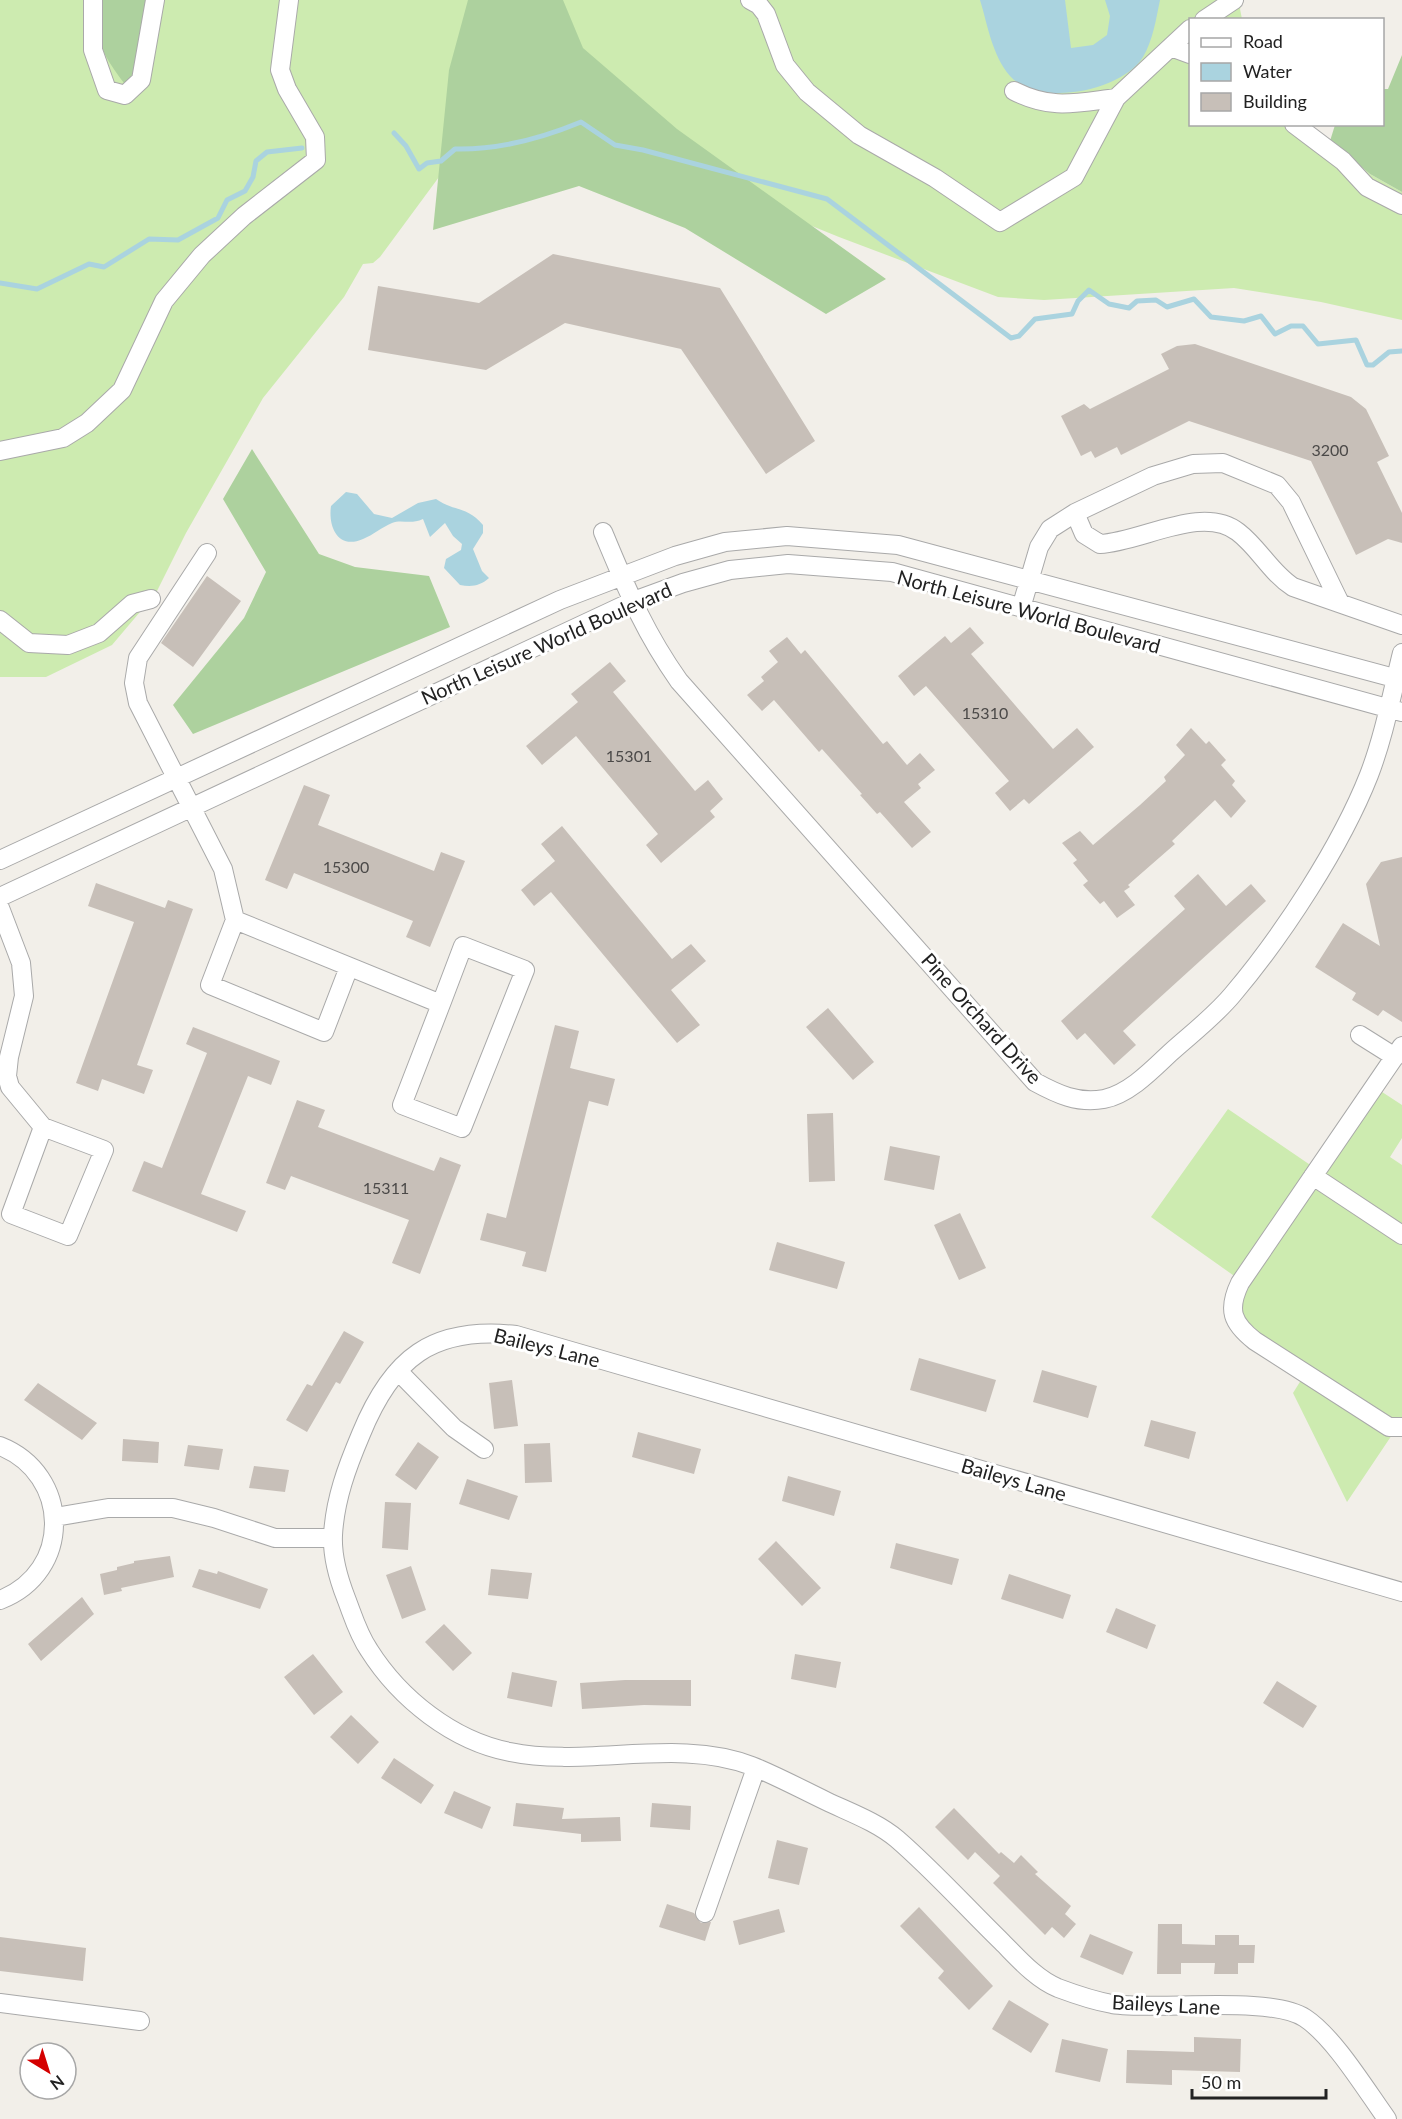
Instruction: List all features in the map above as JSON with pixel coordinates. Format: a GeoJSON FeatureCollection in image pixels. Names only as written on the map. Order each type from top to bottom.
{"type":"FeatureCollection","features":[{"type":"Feature","properties":{"kind":"street"},"geometry":{"type":"LineString","coordinates":[[93,0],[93,50],[103,80],[107,90],[125,95],[141,80],[155,0]]}},
{"type":"Feature","properties":{"kind":"street"},"geometry":{"type":"LineString","coordinates":[[0,451],[63,438],[87,423],[122,390],[164,301],[202,255],[243,216],[316,160],[315,137],[287,89],[280,69],[289,0]]}},
{"type":"Feature","properties":{"kind":"street"},"geometry":{"type":"LineString","coordinates":[[750,0],[766,14],[784,65],[807,93],[859,135],[935,178],[1000,222],[1074,177],[1116,98],[1189,31]]}},
{"type":"Feature","properties":{"kind":"street"},"geometry":{"type":"LineString","coordinates":[[1207,18],[1234,0]]}},
{"type":"Feature","properties":{"kind":"street"},"geometry":{"type":"LineString","coordinates":[[1171,47],[1189,53]]}},
{"type":"Feature","properties":{"kind":"street"},"geometry":{"type":"LineString","coordinates":[[1014,91],[1038,102],[1072,104],[1116,98]]}},
{"type":"Feature","properties":{"kind":"street"},"geometry":{"type":"LineString","coordinates":[[1297,126],[1343,161],[1367,187],[1402,206]]}},
{"type":"Feature","properties":{"kind":"street"},"geometry":{"type":"LineString","coordinates":[[1021,608],[1039,547],[1050,529],[1075,513],[1153,476],[1193,464],[1223,464],[1277,486],[1291,502],[1340,603]]}},
{"type":"Feature","properties":{"kind":"street"},"geometry":{"type":"LineString","coordinates":[[1075,513],[1084,534],[1100,544],[1141,538],[1177,526],[1211,520],[1223,523],[1257,550],[1283,581],[1310,594],[1402,625]]}},
{"type":"Feature","properties":{"kind":"street","name":"Pine Orchard Drive"},"geometry":{"type":"LineString","coordinates":[[603,532],[645,631],[679,681],[1035,1082],[1058,1095],[1073,1098],[1104,1099],[1122,1093],[1157,1065],[1232,995],[1277,935],[1345,828],[1370,773],[1395,711],[1402,653]]}},
{"type":"Feature","properties":{"kind":"street","name":"North Leisure World Boulevard"},"geometry":{"type":"LineString","coordinates":[[0,860],[560,600],[675,556],[725,542],[787,536],[898,545],[1399,679]]}},
{"type":"Feature","properties":{"kind":"street"},"geometry":{"type":"LineString","coordinates":[[207,553],[142,650],[138,658],[134,683],[138,703],[223,869],[235,920],[210,985],[324,1032],[349,967]]}},
{"type":"Feature","properties":{"kind":"street","name":"North Leisure World Boulevard"},"geometry":{"type":"LineString","coordinates":[[0,897],[631,602],[683,583],[730,570],[788,564],[892,572],[1395,711]]}},
{"type":"Feature","properties":{"kind":"street"},"geometry":{"type":"LineString","coordinates":[[0,620],[28,643],[68,645],[99,633],[132,604],[151,599]]}},
{"type":"Feature","properties":{"kind":"street"},"geometry":{"type":"LineString","coordinates":[[0,908],[21,963],[24,996],[4,1073],[10,1087],[43,1127],[104,1150],[68,1236],[11,1214],[43,1127]]}},
{"type":"Feature","properties":{"kind":"street"},"geometry":{"type":"LineString","coordinates":[[235,920],[441,1004]]}},
{"type":"Feature","properties":{"kind":"street"},"geometry":{"type":"LineString","coordinates":[[463,946],[525,970],[462,1128],[402,1105],[441,1004],[463,946]]}},
{"type":"Feature","properties":{"kind":"street"},"geometry":{"type":"LineString","coordinates":[[1360,1035],[1398,1052],[1240,1283],[1232,1300],[1233,1312],[1240,1330],[1255,1341],[1389,1426],[1402,1427]]}},
{"type":"Feature","properties":{"kind":"street"},"geometry":{"type":"LineString","coordinates":[[1313,1176],[1402,1235]]}},
{"type":"Feature","properties":{"kind":"street","name":"Baileys Lane"},"geometry":{"type":"LineString","coordinates":[[1387,2119],[1326,2037],[1304,2016],[1272,2008],[1112,2004],[1054,1987],[1028,1967],[894,1836],[866,1820],[756,1768],[716,1757],[641,1753],[599,1756],[513,1753],[482,1744],[453,1731],[407,1697],[370,1653],[359,1632],[340,1583],[332,1538],[341,1481],[367,1419],[383,1389],[405,1362],[434,1342],[482,1331],[516,1335],[1402,1592]]}},
{"type":"Feature","properties":{"kind":"street"},"geometry":{"type":"LineString","coordinates":[[398,1371],[454,1428],[484,1449]]}},
{"type":"Feature","properties":{"kind":"street"},"geometry":{"type":"LineString","coordinates":[[0,1446],[16,1452],[38,1472],[52,1499],[55,1517],[48,1556],[29,1582],[0,1600]]}},
{"type":"Feature","properties":{"kind":"street"},"geometry":{"type":"LineString","coordinates":[[55,1517],[108,1508],[173,1508],[214,1518],[275,1538],[332,1538]]}},
{"type":"Feature","properties":{"kind":"street"},"geometry":{"type":"LineString","coordinates":[[705,1913],[756,1768]]}},
{"type":"Feature","properties":{"kind":"street"},"geometry":{"type":"LineString","coordinates":[[0,2002],[140,2021]]}},
{"type":"Feature","properties":{"kind":"green space"},"geometry":{"type":"Polygon","coordinates":[[[0,0],[1243,0],[1240,9],[1242,18],[1189,18],[1189,126],[1312,126],[1370,174],[1402,192],[1402,320],[1321,302],[1234,288],[1044,300],[998,297],[839,237],[659,164],[453,158],[380,257],[373,263],[363,264],[344,297],[263,398],[186,533],[156,593],[112,645],[46,677],[0,677],[0,0]]]}},
{"type":"Feature","properties":{"kind":"green space"},"geometry":{"type":"Polygon","coordinates":[[[100,0],[151,0],[136,73],[124,83],[104,53],[100,36],[100,0]]]}},
{"type":"Feature","properties":{"kind":"green space"},"geometry":{"type":"Polygon","coordinates":[[[468,0],[563,0],[583,48],[677,129],[886,279],[826,314],[685,228],[579,186],[433,230],[449,70],[468,0]]]}},
{"type":"Feature","properties":{"kind":"green space"},"geometry":{"type":"Polygon","coordinates":[[[1402,55],[1402,192],[1370,174],[1330,141],[1335,126],[1384,126],[1384,89],[1388,89],[1402,55]]]}},
{"type":"Feature","properties":{"kind":"green space"},"geometry":{"type":"Polygon","coordinates":[[[252,449],[319,554],[355,567],[429,576],[450,627],[193,734],[173,705],[244,618],[266,572],[223,499],[252,449]]]}},
{"type":"Feature","properties":{"kind":"green space"},"geometry":{"type":"Polygon","coordinates":[[[1379,1090],[1402,1105],[1402,1138],[1390,1157],[1402,1165],[1402,1420],[1347,1502],[1293,1393],[1308,1369],[1267,1342],[1248,1325],[1239,1307],[1247,1285],[1151,1217],[1228,1109],[1322,1173],[1379,1090]]]}},
{"type":"Feature","properties":{"kind":"water"},"geometry":{"type":"Polygon","coordinates":[[[980,0],[1065,0],[1071,48],[1093,45],[1107,35],[1110,16],[1105,0],[1160,0],[1149,44],[1143,57],[1132,69],[1117,79],[1099,86],[1059,93],[1023,86],[1010,76],[995,50],[980,0]]]}},
{"type":"Feature","properties":{"kind":"water"},"geometry":{"type":"Polygon","coordinates":[[[346,492],[357,494],[374,514],[392,518],[418,503],[436,499],[472,515],[483,525],[483,533],[473,549],[482,571],[489,578],[476,585],[460,585],[444,568],[446,559],[461,550],[462,544],[453,536],[445,523],[430,537],[423,519],[414,522],[392,523],[354,542],[341,539],[333,529],[330,514],[331,506],[346,492]]]}},
{"type":"Feature","properties":{"kind":"building"},"geometry":{"type":"Polygon","coordinates":[[[553,254],[720,288],[815,441],[766,474],[681,349],[565,323],[486,370],[368,350],[378,286],[479,303],[553,254]]]}},
{"type":"Feature","properties":{"kind":"building"},"geometry":{"type":"Polygon","coordinates":[[[1195,344],[1351,397],[1366,409],[1389,456],[1377,462],[1402,513],[1402,543],[1388,539],[1356,555],[1311,461],[1189,421],[1121,455],[1117,447],[1095,458],[1091,451],[1081,456],[1061,416],[1084,404],[1090,409],[1169,369],[1161,354],[1177,346],[1195,344]]]}},
{"type":"Feature","properties":{"kind":"building"},"geometry":{"type":"Polygon","coordinates":[[[207,576],[241,601],[193,667],[161,643],[207,576]]]}},
{"type":"Feature","properties":{"kind":"building"},"geometry":{"type":"Polygon","coordinates":[[[970,627],[984,643],[971,654],[1053,749],[1077,728],[1094,747],[1029,804],[1024,799],[1010,811],[995,793],[1009,781],[926,686],[914,696],[898,676],[945,636],[951,643],[970,627]]]}},
{"type":"Feature","properties":{"kind":"building"},"geometry":{"type":"Polygon","coordinates":[[[787,637],[801,654],[805,650],[883,744],[887,741],[907,765],[920,753],[935,770],[918,784],[921,788],[904,802],[931,832],[912,848],[880,812],[877,814],[822,749],[819,752],[774,700],[762,711],[747,695],[764,681],[761,677],[778,662],[769,651],[787,637]]]}},
{"type":"Feature","properties":{"kind":"building"},"geometry":{"type":"Polygon","coordinates":[[[610,662],[626,681],[613,692],[695,791],[708,780],[723,799],[710,811],[715,817],[661,863],[646,845],[658,834],[576,736],[542,765],[526,746],[578,702],[571,694],[610,662]]]}},
{"type":"Feature","properties":{"kind":"building"},"geometry":{"type":"Polygon","coordinates":[[[1191,728],[1206,744],[1209,741],[1226,760],[1221,765],[1235,781],[1232,785],[1246,801],[1231,818],[1215,800],[1172,841],[1175,844],[1128,885],[1130,887],[1124,891],[1135,905],[1117,918],[1104,901],[1100,904],[1083,885],[1088,881],[1073,863],[1077,860],[1062,843],[1080,831],[1093,845],[1140,805],[1166,781],[1164,777],[1185,755],[1176,745],[1191,728]]]}},
{"type":"Feature","properties":{"kind":"building"},"geometry":{"type":"Polygon","coordinates":[[[304,785],[330,795],[318,825],[434,871],[441,852],[465,861],[430,947],[406,937],[413,921],[294,873],[287,889],[265,880],[304,785]]]}},
{"type":"Feature","properties":{"kind":"building"},"geometry":{"type":"Polygon","coordinates":[[[562,826],[672,959],[691,944],[706,961],[671,990],[700,1025],[677,1043],[551,892],[534,906],[521,890],[555,861],[541,844],[562,826]]]}},
{"type":"Feature","properties":{"kind":"building"},"geometry":{"type":"Polygon","coordinates":[[[1402,857],[1402,1022],[1383,1010],[1378,1016],[1352,1000],[1356,993],[1315,967],[1343,923],[1380,946],[1366,884],[1381,862],[1402,857]]]}},
{"type":"Feature","properties":{"kind":"building"},"geometry":{"type":"Polygon","coordinates":[[[1198,874],[1226,906],[1251,884],[1266,901],[1123,1031],[1136,1045],[1114,1065],[1085,1033],[1077,1040],[1061,1021],[1185,909],[1174,896],[1198,874]]]}},
{"type":"Feature","properties":{"kind":"building"},"geometry":{"type":"Polygon","coordinates":[[[96,883],[165,908],[168,900],[193,909],[137,1065],[153,1070],[144,1094],[102,1079],[98,1091],[76,1083],[134,922],[88,906],[96,883]]]}},
{"type":"Feature","properties":{"kind":"building"},"geometry":{"type":"Polygon","coordinates":[[[828,1008],[874,1062],[853,1080],[806,1027],[828,1008]]]}},
{"type":"Feature","properties":{"kind":"building"},"geometry":{"type":"Polygon","coordinates":[[[555,1025],[579,1031],[570,1068],[615,1079],[608,1106],[589,1101],[546,1272],[522,1266],[526,1252],[480,1240],[487,1213],[506,1218],[555,1025]]]}},
{"type":"Feature","properties":{"kind":"building"},"geometry":{"type":"Polygon","coordinates":[[[193,1027],[280,1061],[271,1085],[248,1076],[201,1194],[246,1211],[237,1232],[132,1191],[144,1161],[162,1168],[207,1053],[186,1044],[193,1027]]]}},
{"type":"Feature","properties":{"kind":"building"},"geometry":{"type":"Polygon","coordinates":[[[297,1100],[325,1110],[318,1127],[434,1171],[440,1157],[461,1165],[420,1274],[392,1263],[409,1220],[291,1176],[285,1190],[266,1183],[297,1100]]]}},
{"type":"Feature","properties":{"kind":"building"},"geometry":{"type":"Polygon","coordinates":[[[833,1113],[835,1181],[809,1182],[807,1114],[833,1113]]]}},
{"type":"Feature","properties":{"kind":"building"},"geometry":{"type":"Polygon","coordinates":[[[890,1146],[940,1156],[934,1190],[884,1180],[890,1146]]]}},
{"type":"Feature","properties":{"kind":"building"},"geometry":{"type":"Polygon","coordinates":[[[960,1213],[986,1268],[959,1280],[934,1225],[960,1213]]]}},
{"type":"Feature","properties":{"kind":"building"},"geometry":{"type":"Polygon","coordinates":[[[777,1242],[845,1262],[837,1289],[769,1270],[777,1242]]]}},
{"type":"Feature","properties":{"kind":"building"},"geometry":{"type":"Polygon","coordinates":[[[344,1331],[364,1342],[340,1384],[336,1382],[307,1432],[286,1420],[307,1384],[312,1386],[344,1331]]]}},
{"type":"Feature","properties":{"kind":"building"},"geometry":{"type":"Polygon","coordinates":[[[919,1358],[996,1380],[986,1412],[910,1390],[919,1358]]]}},
{"type":"Feature","properties":{"kind":"building"},"geometry":{"type":"Polygon","coordinates":[[[1042,1370],[1097,1386],[1088,1418],[1033,1402],[1042,1370]]]}},
{"type":"Feature","properties":{"kind":"building"},"geometry":{"type":"Polygon","coordinates":[[[512,1380],[518,1426],[494,1429],[489,1383],[512,1380]]]}},
{"type":"Feature","properties":{"kind":"building"},"geometry":{"type":"Polygon","coordinates":[[[38,1383],[97,1423],[82,1440],[24,1400],[38,1383]]]}},
{"type":"Feature","properties":{"kind":"building"},"geometry":{"type":"Polygon","coordinates":[[[1151,1420],[1196,1432],[1189,1459],[1144,1446],[1151,1420]]]}},
{"type":"Feature","properties":{"kind":"building"},"geometry":{"type":"Polygon","coordinates":[[[638,1432],[701,1449],[694,1474],[632,1457],[638,1432]]]}},
{"type":"Feature","properties":{"kind":"building"},"geometry":{"type":"Polygon","coordinates":[[[123,1439],[159,1442],[158,1463],[122,1461],[123,1439]]]}},
{"type":"Feature","properties":{"kind":"building"},"geometry":{"type":"Polygon","coordinates":[[[418,1442],[439,1457],[416,1490],[395,1475],[418,1442]]]}},
{"type":"Feature","properties":{"kind":"building"},"geometry":{"type":"Polygon","coordinates":[[[550,1443],[552,1482],[525,1483],[524,1444],[550,1443]]]}},
{"type":"Feature","properties":{"kind":"building"},"geometry":{"type":"Polygon","coordinates":[[[188,1445],[223,1449],[219,1470],[184,1466],[188,1445]]]}},
{"type":"Feature","properties":{"kind":"building"},"geometry":{"type":"Polygon","coordinates":[[[254,1466],[289,1470],[285,1492],[249,1488],[254,1466]]]}},
{"type":"Feature","properties":{"kind":"building"},"geometry":{"type":"Polygon","coordinates":[[[788,1476],[841,1491],[834,1516],[782,1501],[788,1476]]]}},
{"type":"Feature","properties":{"kind":"building"},"geometry":{"type":"Polygon","coordinates":[[[467,1479],[518,1496],[509,1520],[459,1504],[467,1479]]]}},
{"type":"Feature","properties":{"kind":"building"},"geometry":{"type":"Polygon","coordinates":[[[385,1502],[411,1503],[408,1550],[382,1548],[385,1502]]]}},
{"type":"Feature","properties":{"kind":"building"},"geometry":{"type":"Polygon","coordinates":[[[776,1541],[821,1588],[802,1606],[758,1559],[776,1541]]]}},
{"type":"Feature","properties":{"kind":"building"},"geometry":{"type":"Polygon","coordinates":[[[896,1543],[959,1559],[952,1585],[890,1568],[896,1543]]]}},
{"type":"Feature","properties":{"kind":"building"},"geometry":{"type":"Polygon","coordinates":[[[170,1556],[174,1577],[121,1588],[122,1591],[104,1595],[100,1574],[117,1570],[117,1567],[134,1563],[134,1561],[170,1556]]]}},
{"type":"Feature","properties":{"kind":"building"},"geometry":{"type":"Polygon","coordinates":[[[411,1566],[426,1610],[402,1619],[386,1575],[411,1566]]]}},
{"type":"Feature","properties":{"kind":"building"},"geometry":{"type":"Polygon","coordinates":[[[199,1569],[217,1574],[218,1571],[268,1589],[260,1609],[192,1587],[199,1569]]]}},
{"type":"Feature","properties":{"kind":"building"},"geometry":{"type":"Polygon","coordinates":[[[491,1569],[532,1573],[528,1599],[488,1595],[491,1569]]]}},
{"type":"Feature","properties":{"kind":"building"},"geometry":{"type":"Polygon","coordinates":[[[1009,1574],[1071,1595],[1063,1619],[1001,1599],[1009,1574]]]}},
{"type":"Feature","properties":{"kind":"building"},"geometry":{"type":"Polygon","coordinates":[[[82,1597],[94,1614],[41,1661],[28,1644],[82,1597]]]}},
{"type":"Feature","properties":{"kind":"building"},"geometry":{"type":"Polygon","coordinates":[[[1116,1608],[1156,1625],[1147,1649],[1106,1632],[1116,1608]]]}},
{"type":"Feature","properties":{"kind":"building"},"geometry":{"type":"Polygon","coordinates":[[[444,1624],[472,1653],[453,1671],[425,1642],[444,1624]]]}},
{"type":"Feature","properties":{"kind":"building"},"geometry":{"type":"Polygon","coordinates":[[[313,1654],[343,1692],[314,1715],[284,1677],[313,1654]]]}},
{"type":"Feature","properties":{"kind":"building"},"geometry":{"type":"Polygon","coordinates":[[[795,1654],[841,1662],[836,1688],[791,1679],[795,1654]]]}},
{"type":"Feature","properties":{"kind":"building"},"geometry":{"type":"Polygon","coordinates":[[[512,1672],[557,1681],[552,1707],[507,1698],[512,1672]]]}},
{"type":"Feature","properties":{"kind":"building"},"geometry":{"type":"Polygon","coordinates":[[[691,1680],[691,1706],[644,1705],[582,1709],[580,1683],[691,1680]]]}},
{"type":"Feature","properties":{"kind":"building"},"geometry":{"type":"Polygon","coordinates":[[[1277,1681],[1317,1706],[1303,1728],[1263,1703],[1277,1681]]]}},
{"type":"Feature","properties":{"kind":"building"},"geometry":{"type":"Polygon","coordinates":[[[351,1715],[379,1742],[358,1764],[330,1737],[351,1715]]]}},
{"type":"Feature","properties":{"kind":"building"},"geometry":{"type":"Polygon","coordinates":[[[394,1758],[434,1785],[421,1804],[381,1778],[394,1758]]]}},
{"type":"Feature","properties":{"kind":"building"},"geometry":{"type":"Polygon","coordinates":[[[454,1791],[491,1807],[482,1829],[444,1813],[454,1791]]]}},
{"type":"Feature","properties":{"kind":"building"},"geometry":{"type":"Polygon","coordinates":[[[516,1803],[564,1808],[562,1819],[620,1817],[621,1841],[581,1842],[581,1834],[513,1826],[516,1803]]]}},
{"type":"Feature","properties":{"kind":"building"},"geometry":{"type":"Polygon","coordinates":[[[652,1803],[691,1806],[690,1830],[650,1827],[652,1803]]]}},
{"type":"Feature","properties":{"kind":"building"},"geometry":{"type":"Polygon","coordinates":[[[954,1808],[999,1854],[1001,1852],[1014,1863],[1021,1855],[1038,1872],[1035,1874],[1071,1906],[1065,1914],[1076,1924],[1064,1938],[1052,1927],[1045,1935],[993,1883],[1000,1876],[975,1852],[968,1860],[935,1827],[954,1808]]]}},
{"type":"Feature","properties":{"kind":"building"},"geometry":{"type":"Polygon","coordinates":[[[777,1840],[808,1848],[799,1885],[768,1878],[777,1840]]]}},
{"type":"Feature","properties":{"kind":"building"},"geometry":{"type":"Polygon","coordinates":[[[667,1904],[694,1913],[701,1923],[711,1922],[705,1941],[659,1927],[667,1904]]]}},
{"type":"Feature","properties":{"kind":"building"},"geometry":{"type":"Polygon","coordinates":[[[919,1907],[993,1986],[969,2010],[938,1978],[944,1971],[900,1926],[919,1907]]]}},
{"type":"Feature","properties":{"kind":"building"},"geometry":{"type":"Polygon","coordinates":[[[779,1909],[785,1932],[739,1945],[733,1921],[779,1909]]]}},
{"type":"Feature","properties":{"kind":"building"},"geometry":{"type":"Polygon","coordinates":[[[1158,1924],[1182,1924],[1182,1944],[1215,1945],[1215,1935],[1239,1935],[1239,1945],[1255,1945],[1254,1963],[1238,1963],[1238,1974],[1214,1974],[1215,1963],[1181,1963],[1181,1974],[1157,1974],[1158,1924]]]}},
{"type":"Feature","properties":{"kind":"building"},"geometry":{"type":"Polygon","coordinates":[[[1090,1934],[1133,1952],[1123,1975],[1080,1957],[1090,1934]]]}},
{"type":"Feature","properties":{"kind":"building"},"geometry":{"type":"Polygon","coordinates":[[[0,1937],[86,1948],[83,1981],[0,1971],[0,1937]]]}},
{"type":"Feature","properties":{"kind":"building"},"geometry":{"type":"Polygon","coordinates":[[[1009,2000],[1049,2024],[1031,2053],[992,2029],[1009,2000]]]}},
{"type":"Feature","properties":{"kind":"building"},"geometry":{"type":"Polygon","coordinates":[[[1194,2037],[1241,2039],[1240,2072],[1172,2070],[1172,2085],[1126,2083],[1127,2050],[1194,2052],[1194,2037]]]}},
{"type":"Feature","properties":{"kind":"building"},"geometry":{"type":"Polygon","coordinates":[[[1062,2039],[1108,2049],[1100,2082],[1055,2072],[1062,2039]]]}},
{"type":"Feature","properties":{"kind":"waterway"},"geometry":{"type":"LineString","coordinates":[[394,133],[406,146],[419,169],[427,163],[441,161],[455,149],[487,148],[519,142],[550,134],[581,122],[615,145],[643,150],[827,199],[1011,338],[1019,336],[1035,319],[1072,314],[1078,301],[1089,290],[1109,304],[1129,308],[1137,301],[1156,300],[1167,307],[1194,299],[1211,317],[1244,321],[1261,316],[1275,334],[1291,326],[1303,326],[1318,344],[1356,340],[1367,365],[1373,365],[1389,352],[1402,351]]}},
{"type":"Feature","properties":{"kind":"waterway"},"geometry":{"type":"LineString","coordinates":[[0,283],[37,289],[89,264],[104,267],[149,239],[178,240],[218,218],[227,200],[245,191],[253,177],[256,161],[267,152],[302,148]]}}]}
